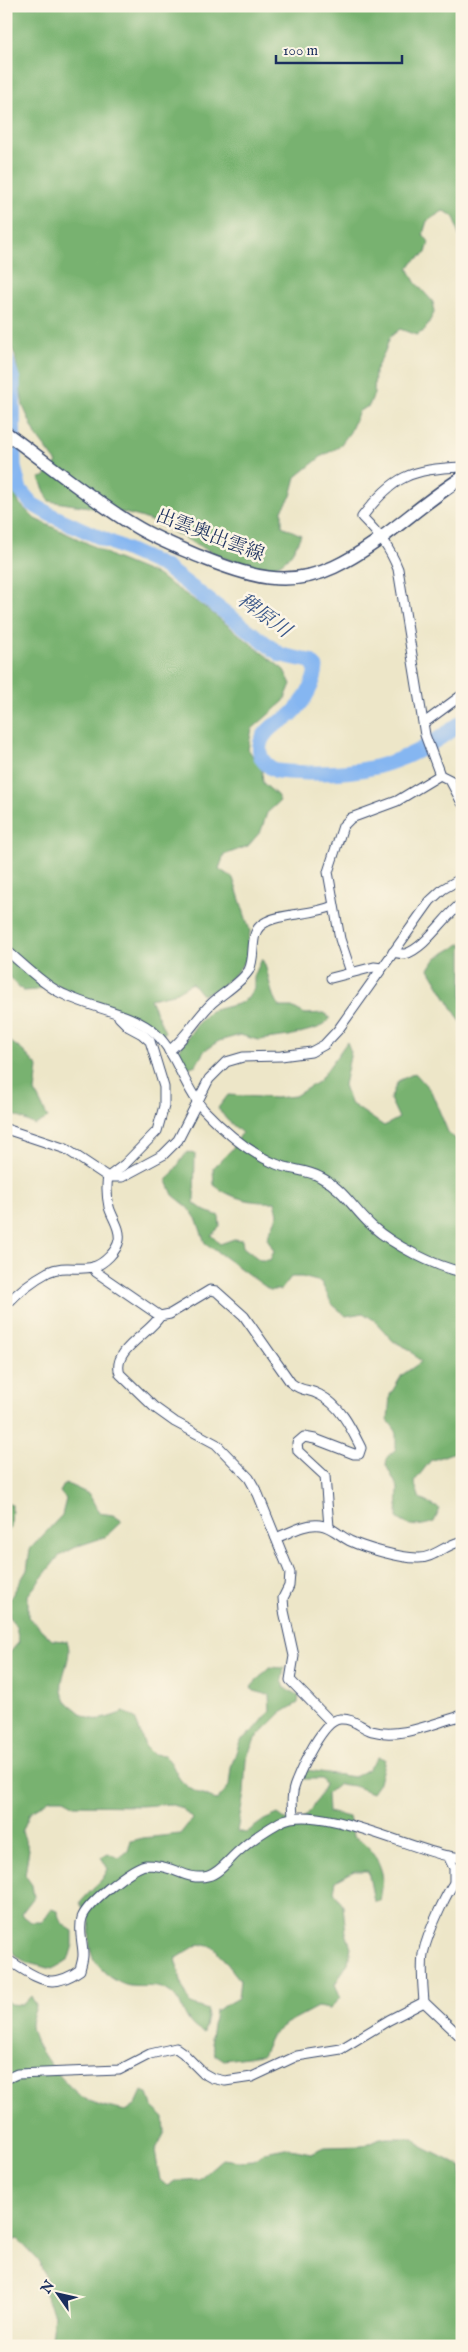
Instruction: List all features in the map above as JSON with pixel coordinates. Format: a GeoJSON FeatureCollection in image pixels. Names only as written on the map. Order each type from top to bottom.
{"type":"FeatureCollection","features":[{"type":"Feature","properties":{"kind":"main road","name":"出雲奥出雲線"},"geometry":{"type":"LineString","coordinates":[[6,432],[136,527],[173,546],[231,569],[265,578],[287,579],[318,573],[354,556],[462,478]]}},
{"type":"Feature","properties":{"kind":"street"},"geometry":{"type":"LineString","coordinates":[[462,467],[418,472],[402,477],[388,486],[362,517],[381,537],[392,554],[398,569],[425,736],[440,775],[450,780],[462,803]]}},
{"type":"Feature","properties":{"kind":"street"},"geometry":{"type":"LineString","coordinates":[[424,723],[462,695]]}},
{"type":"Feature","properties":{"kind":"street"},"geometry":{"type":"LineString","coordinates":[[350,972],[340,939],[328,872],[344,826],[351,818],[396,801],[440,775]]}},
{"type":"Feature","properties":{"kind":"street"},"geometry":{"type":"LineString","coordinates":[[6,1129],[66,1149],[108,1177],[122,1177],[163,1155],[178,1140],[214,1071],[226,1062],[243,1057],[281,1056],[311,1052],[324,1044],[338,1030],[430,901],[443,889],[462,878]]}},
{"type":"Feature","properties":{"kind":"street"},"geometry":{"type":"LineString","coordinates":[[393,952],[404,954],[422,944],[444,918],[462,903]]}},
{"type":"Feature","properties":{"kind":"street"},"geometry":{"type":"LineString","coordinates":[[169,1051],[179,1043],[212,1004],[248,970],[252,960],[253,940],[257,929],[266,922],[320,912],[333,906]]}},
{"type":"Feature","properties":{"kind":"street"},"geometry":{"type":"LineString","coordinates":[[6,950],[58,992],[146,1027],[156,1035],[169,1051],[190,1093],[230,1132],[261,1157],[288,1169],[319,1176],[350,1200],[372,1226],[394,1241],[429,1261],[462,1272]]}},
{"type":"Feature","properties":{"kind":"street"},"geometry":{"type":"LineString","coordinates":[[331,978],[374,967],[382,968]]}},
{"type":"Feature","properties":{"kind":"street"},"geometry":{"type":"LineString","coordinates":[[108,1177],[125,1164],[156,1131],[164,1106],[164,1087],[150,1041],[129,1027],[117,1015]]}},
{"type":"Feature","properties":{"kind":"street"},"geometry":{"type":"LineString","coordinates":[[6,1305],[18,1293],[48,1272],[63,1266],[93,1267],[112,1253],[119,1241],[118,1230],[109,1208],[108,1177]]}},
{"type":"Feature","properties":{"kind":"street"},"geometry":{"type":"LineString","coordinates":[[93,1267],[96,1272],[160,1316]]}},
{"type":"Feature","properties":{"kind":"street"},"geometry":{"type":"LineString","coordinates":[[329,1527],[325,1476],[298,1451],[298,1443],[304,1437],[316,1439],[354,1454],[359,1454],[361,1448],[344,1416],[329,1400],[319,1394],[300,1390],[291,1383],[244,1316],[216,1291],[210,1290],[170,1314],[160,1316],[127,1349],[120,1360],[118,1369],[120,1374],[154,1407],[175,1422],[216,1444],[249,1478],[290,1573],[289,1586],[283,1598],[294,1656],[290,1680],[330,1722]]}},
{"type":"Feature","properties":{"kind":"street"},"geometry":{"type":"LineString","coordinates":[[276,1538],[309,1525],[329,1527],[351,1541],[371,1549],[418,1558],[430,1556],[455,1543],[459,1542],[462,1545]]}},
{"type":"Feature","properties":{"kind":"street"},"geometry":{"type":"LineString","coordinates":[[293,1816],[292,1798],[296,1782],[321,1733],[330,1722],[340,1719],[351,1720],[371,1730],[408,1731],[462,1714]]}},
{"type":"Feature","properties":{"kind":"street"},"geometry":{"type":"LineString","coordinates":[[6,1959],[32,1975],[51,1982],[69,1978],[80,1970],[83,1956],[82,1917],[92,1902],[129,1874],[145,1866],[159,1866],[198,1878],[210,1875],[262,1833],[293,1816],[311,1817],[347,1825],[380,1834],[413,1847],[462,1858]]}},
{"type":"Feature","properties":{"kind":"street"},"geometry":{"type":"LineString","coordinates":[[448,1856],[454,1868],[454,1882]]}},
{"type":"Feature","properties":{"kind":"street"},"geometry":{"type":"LineString","coordinates":[[462,1873],[454,1882],[425,1947],[423,1956],[424,2002],[462,2038]]}},
{"type":"Feature","properties":{"kind":"street"},"geometry":{"type":"LineString","coordinates":[[6,2079],[17,2074],[119,2070],[150,2054],[176,2048],[203,2073],[212,2078],[226,2080],[252,2077],[297,2056],[340,2050],[389,2020],[424,2002]]}},
{"type":"Feature","properties":{"kind":"green space"},"geometry":{"type":"Polygon","coordinates":[[[6,6],[462,6],[462,241],[455,220],[449,213],[443,211],[427,221],[423,234],[429,242],[426,253],[414,261],[408,268],[415,282],[433,302],[434,313],[424,331],[416,335],[400,329],[390,337],[375,371],[374,394],[369,406],[359,411],[350,432],[339,447],[322,456],[296,477],[291,496],[282,510],[282,526],[301,535],[291,553],[280,564],[260,568],[243,565],[207,550],[140,517],[49,501],[39,478],[44,477],[57,463],[36,435],[23,406],[15,355],[6,335],[6,6]]]}},
{"type":"Feature","properties":{"kind":"green space"},"geometry":{"type":"Polygon","coordinates":[[[6,477],[8,477],[19,503],[35,519],[115,558],[157,575],[206,608],[284,670],[291,684],[284,701],[252,729],[248,749],[262,770],[263,783],[277,795],[280,801],[267,813],[261,831],[248,846],[224,855],[219,869],[233,878],[250,931],[246,960],[236,973],[219,988],[202,995],[192,983],[173,994],[150,999],[165,1032],[162,1036],[53,983],[37,990],[23,991],[6,973],[6,477]]]}},
{"type":"Feature","properties":{"kind":"green space"},"geometry":{"type":"Polygon","coordinates":[[[462,943],[462,1024],[429,969],[436,958],[462,943]]]}},
{"type":"Feature","properties":{"kind":"green space"},"geometry":{"type":"Polygon","coordinates":[[[262,959],[273,996],[280,1007],[292,1007],[305,1014],[325,1013],[330,1019],[318,1028],[289,1036],[258,1040],[240,1035],[219,1041],[205,1050],[196,1065],[187,1068],[176,1055],[197,1024],[210,1011],[238,1004],[248,998],[254,988],[254,976],[262,959]]]}},
{"type":"Feature","properties":{"kind":"green space"},"geometry":{"type":"Polygon","coordinates":[[[6,1038],[24,1052],[38,1067],[35,1092],[48,1118],[35,1125],[6,1111],[6,1038]]]}},
{"type":"Feature","properties":{"kind":"green space"},"geometry":{"type":"Polygon","coordinates":[[[347,1042],[351,1052],[344,1085],[350,1103],[384,1126],[399,1118],[390,1099],[398,1081],[415,1073],[431,1091],[448,1132],[462,1145],[462,1452],[431,1460],[414,1482],[420,1499],[440,1509],[434,1522],[424,1525],[410,1525],[397,1518],[398,1488],[386,1465],[387,1457],[396,1449],[396,1431],[388,1420],[390,1395],[402,1375],[421,1362],[409,1349],[393,1341],[374,1320],[363,1313],[346,1316],[332,1304],[321,1282],[302,1277],[291,1277],[281,1290],[270,1290],[205,1243],[197,1220],[189,1208],[173,1195],[167,1181],[187,1152],[195,1154],[194,1203],[205,1211],[219,1216],[220,1227],[211,1235],[220,1244],[234,1239],[242,1240],[243,1247],[260,1260],[270,1260],[274,1251],[267,1238],[278,1214],[275,1202],[258,1202],[235,1197],[214,1185],[213,1168],[232,1149],[242,1133],[227,1120],[218,1108],[228,1095],[275,1098],[295,1096],[319,1081],[347,1042]]]}},
{"type":"Feature","properties":{"kind":"green space"},"geometry":{"type":"Polygon","coordinates":[[[65,1483],[89,1494],[99,1513],[113,1515],[122,1521],[105,1537],[78,1546],[59,1556],[28,1595],[28,1617],[52,1640],[67,1641],[69,1656],[63,1678],[62,1692],[65,1699],[71,1705],[88,1718],[105,1718],[124,1712],[135,1718],[145,1746],[153,1754],[164,1755],[186,1786],[202,1795],[217,1800],[229,1786],[231,1767],[240,1741],[256,1728],[270,1711],[269,1695],[254,1691],[251,1687],[269,1667],[284,1668],[282,1680],[285,1688],[299,1696],[298,1703],[281,1713],[255,1739],[246,1759],[244,1794],[237,1831],[246,1833],[264,1820],[278,1814],[289,1822],[300,1822],[312,1809],[325,1785],[322,1779],[301,1779],[307,1770],[354,1777],[368,1769],[378,1757],[385,1759],[379,1783],[372,1793],[354,1786],[339,1784],[327,1794],[328,1812],[349,1817],[353,1836],[372,1851],[378,1861],[383,1876],[380,1901],[374,1901],[368,1871],[354,1871],[336,1881],[334,1891],[343,1906],[346,1933],[351,1947],[348,1963],[335,1984],[340,1997],[330,2009],[317,2007],[287,2023],[271,2036],[262,2055],[224,2060],[215,2054],[211,2038],[215,2011],[238,1998],[240,1980],[214,1947],[199,1944],[176,1958],[182,1986],[191,2004],[208,2010],[204,2033],[188,2020],[180,2004],[171,1993],[162,1988],[130,1986],[118,1982],[106,1974],[96,1963],[91,1952],[89,1921],[80,1903],[102,1879],[108,1869],[101,1857],[108,1853],[119,1858],[128,1851],[131,1841],[180,1834],[192,1819],[182,1808],[169,1804],[141,1806],[75,1805],[64,1799],[50,1799],[30,1813],[22,1832],[29,1849],[25,1875],[32,1885],[34,1897],[21,1914],[31,1922],[42,1922],[51,1909],[58,1911],[61,1921],[73,1931],[73,1945],[68,1961],[52,1969],[28,1963],[16,1956],[6,1937],[6,1657],[19,1642],[16,1627],[9,1616],[8,1602],[27,1570],[30,1549],[62,1515],[66,1499],[60,1492],[65,1483]]]}},
{"type":"Feature","properties":{"kind":"green space"},"geometry":{"type":"Polygon","coordinates":[[[6,1503],[12,1505],[11,1528],[6,1533],[6,1503]]]}},
{"type":"Feature","properties":{"kind":"green space"},"geometry":{"type":"Polygon","coordinates":[[[31,1996],[36,2006],[31,2025],[37,2043],[43,2054],[67,2084],[82,2097],[103,2106],[126,2111],[136,2104],[142,2091],[148,2093],[152,2107],[164,2118],[165,2132],[155,2151],[160,2180],[167,2186],[175,2181],[199,2179],[222,2159],[254,2160],[264,2152],[286,2148],[311,2153],[325,2147],[363,2146],[380,2138],[414,2138],[422,2147],[462,2167],[462,2346],[50,2346],[54,2314],[44,2292],[46,2278],[38,2260],[18,2239],[6,2243],[6,2000],[10,2004],[22,2005],[31,1996]]]}},
{"type":"Feature","properties":{"kind":"waterway","name":"稗原川"},"geometry":{"type":"LineString","coordinates":[[6,358],[13,380],[14,467],[20,490],[32,504],[53,516],[165,567],[281,655],[310,661],[316,667],[311,686],[301,704],[290,716],[273,726],[263,738],[260,745],[261,757],[270,767],[277,771],[304,773],[353,771],[375,767],[418,751],[462,722]]}}]}
